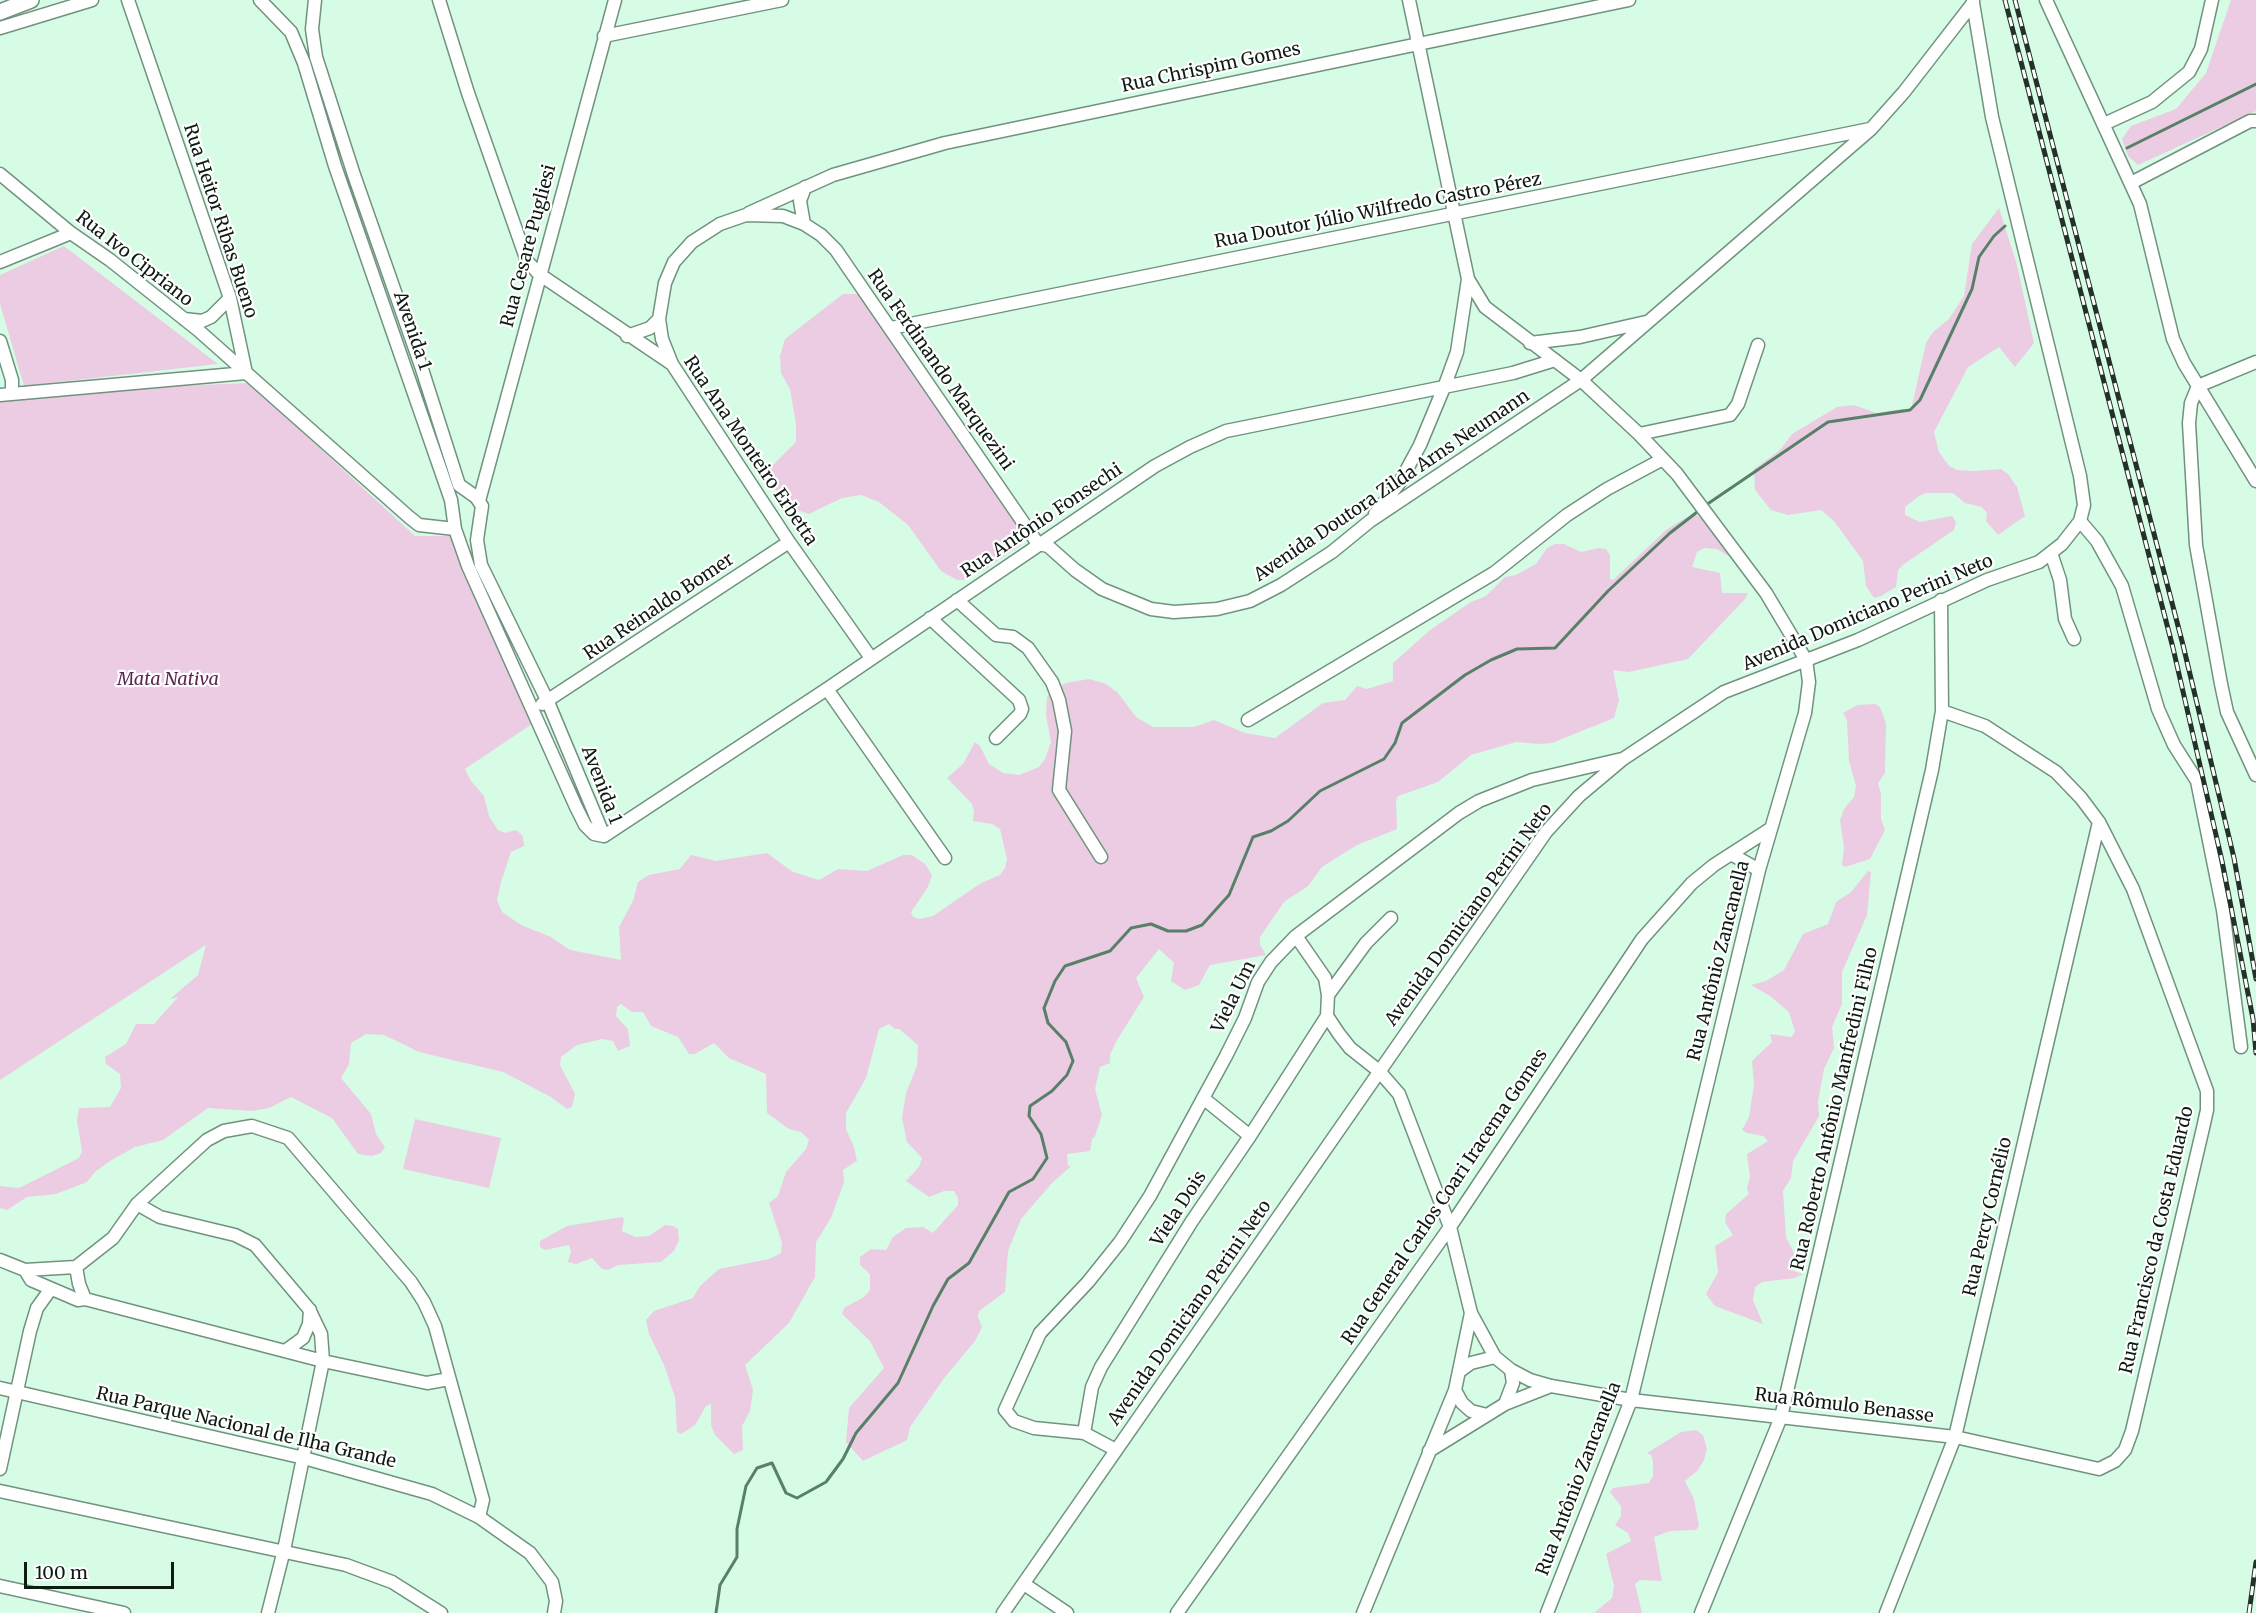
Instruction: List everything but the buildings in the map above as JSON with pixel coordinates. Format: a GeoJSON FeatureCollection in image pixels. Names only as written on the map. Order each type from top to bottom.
{"type":"FeatureCollection","features":[{"type":"Feature","properties":{"kind":"main road"},"geometry":{"type":"LineString","coordinates":[[0,12],[31,0]]}},
{"type":"Feature","properties":{"kind":"street"},"geometry":{"type":"LineString","coordinates":[[0,28],[92,0]]}},
{"type":"Feature","properties":{"kind":"street","name":"Rua Heitor Ribas Bueno"},"geometry":{"type":"LineString","coordinates":[[128,0],[230,298],[246,373]]}},
{"type":"Feature","properties":{"kind":"street","name":"Avenida 1"},"geometry":{"type":"LineString","coordinates":[[260,0],[291,32],[304,63],[335,166],[453,508],[455,529],[468,566],[585,825],[594,834],[604,836]]}},
{"type":"Feature","properties":{"kind":"street","name":"Avenida 1"},"geometry":{"type":"LineString","coordinates":[[315,0],[312,29],[316,57],[354,175],[421,366],[459,485],[476,498],[483,511],[477,540],[480,565],[548,702],[604,836]]}},
{"type":"Feature","properties":{"kind":"street","name":"Rua Ana Monteiro Erbetta"},"geometry":{"type":"LineString","coordinates":[[439,0],[522,252],[539,274],[627,336],[672,364],[789,542],[871,658]]}},
{"type":"Feature","properties":{"kind":"street","name":"Rua Cesare Pugliesi"},"geometry":{"type":"LineString","coordinates":[[476,498],[615,0]]}},
{"type":"Feature","properties":{"kind":"street"},"geometry":{"type":"LineString","coordinates":[[604,36],[782,0]]}},
{"type":"Feature","properties":{"kind":"street"},"geometry":{"type":"LineString","coordinates":[[1370,520],[1400,482],[1415,454],[1445,385],[1457,352],[1468,279],[1456,213],[1409,0]]}},
{"type":"Feature","properties":{"kind":"street","name":"Rua Chrispim Gomes"},"geometry":{"type":"LineString","coordinates":[[672,364],[659,319],[665,283],[674,262],[692,242],[720,224],[833,175],[945,143],[1629,0]]}},
{"type":"Feature","properties":{"kind":"street"},"geometry":{"type":"LineString","coordinates":[[2046,0],[2140,204],[2173,339],[2198,386],[2256,481]]}},
{"type":"Feature","properties":{"kind":"street"},"geometry":{"type":"LineString","coordinates":[[2104,124],[2152,102],[2189,72],[2201,49],[2212,0]]}},
{"type":"Feature","properties":{"kind":"street"},"geometry":{"type":"LineString","coordinates":[[1973,2],[1992,117],[2080,476],[2084,505],[2080,521],[2097,541],[2122,586],[2158,709],[2174,745],[2197,781],[2223,910],[2241,1047]]}},
{"type":"Feature","properties":{"kind":"street","name":"Avenida Doutora Zilda Arns Neumann"},"geometry":{"type":"LineString","coordinates":[[1038,544],[1048,546],[1075,570],[1116,597],[1151,609],[1174,612],[1217,609],[1250,601],[1281,585],[1332,552],[1370,520],[1581,380],[1871,129],[1889,111],[1973,2]]}},
{"type":"Feature","properties":{"kind":"street"},"geometry":{"type":"LineString","coordinates":[[2131,183],[2250,121],[2256,121]]}},
{"type":"Feature","properties":{"kind":"street","name":"Rua Doutor Júlio Wilfredo Castro Pérez"},"geometry":{"type":"LineString","coordinates":[[891,328],[1871,129]]}},
{"type":"Feature","properties":{"kind":"street"},"geometry":{"type":"LineString","coordinates":[[1820,141],[1834,161]]}},
{"type":"Feature","properties":{"kind":"street","name":"Rua Ivo Cipriano"},"geometry":{"type":"LineString","coordinates":[[0,174],[71,233],[110,260],[183,319],[246,373]]}},
{"type":"Feature","properties":{"kind":"street"},"geometry":{"type":"LineString","coordinates":[[804,224],[800,201],[805,187]]}},
{"type":"Feature","properties":{"kind":"street","name":"Rua Chrispim Gomes"},"geometry":{"type":"LineString","coordinates":[[746,214],[783,216],[804,224]]}},
{"type":"Feature","properties":{"kind":"street","name":"Rua Ferdinando Marquezini"},"geometry":{"type":"LineString","coordinates":[[804,224],[829,243],[891,328],[1038,544]]}},
{"type":"Feature","properties":{"kind":"street"},"geometry":{"type":"LineString","coordinates":[[0,262],[71,233]]}},
{"type":"Feature","properties":{"kind":"street","name":"Rua Antônio Zancanella"},"geometry":{"type":"LineString","coordinates":[[1468,279],[1485,307],[1581,380],[1639,434],[1694,496],[1766,593],[1806,660],[1809,682],[1805,713],[1759,870],[1631,1400],[1547,1613]]}},
{"type":"Feature","properties":{"kind":"street"},"geometry":{"type":"LineString","coordinates":[[183,319],[202,321],[211,317],[230,298]]}},
{"type":"Feature","properties":{"kind":"street"},"geometry":{"type":"LineString","coordinates":[[627,336],[650,328],[659,319]]}},
{"type":"Feature","properties":{"kind":"street","name":"Avenida Doutora Zilda Arns Neumann"},"geometry":{"type":"LineString","coordinates":[[1530,343],[1580,337],[1650,321]]}},
{"type":"Feature","properties":{"kind":"street"},"geometry":{"type":"LineString","coordinates":[[0,341],[12,380],[6,394],[246,373],[419,525],[455,529]]}},
{"type":"Feature","properties":{"kind":"street"},"geometry":{"type":"LineString","coordinates":[[1639,434],[1730,415],[1738,404],[1758,345]]}},
{"type":"Feature","properties":{"kind":"street","name":"Rua Antônio Fonsechi"},"geometry":{"type":"LineString","coordinates":[[604,836],[1155,466],[1226,431],[1513,372],[1555,360]]}},
{"type":"Feature","properties":{"kind":"street"},"geometry":{"type":"LineString","coordinates":[[2256,362],[2198,386],[2191,403],[2189,423],[2196,545],[2227,712],[2256,775]]}},
{"type":"Feature","properties":{"kind":"street"},"geometry":{"type":"LineString","coordinates":[[1248,720],[1494,573],[1567,515],[1607,489],[1662,459]]}},
{"type":"Feature","properties":{"kind":"street"},"geometry":{"type":"LineString","coordinates":[[453,508],[458,500],[476,498]]}},
{"type":"Feature","properties":{"kind":"street","name":"Avenida Domiciano Perini Neto"},"geometry":{"type":"LineString","coordinates":[[1003,1613],[1546,832],[1579,796],[1623,759],[1724,692],[1858,640],[1987,580],[2039,562],[2062,544],[2080,521]]}},
{"type":"Feature","properties":{"kind":"street","name":"Rua Reinaldo Bomer"},"geometry":{"type":"LineString","coordinates":[[531,707],[548,702],[789,542]]}},
{"type":"Feature","properties":{"kind":"street"},"geometry":{"type":"LineString","coordinates":[[2051,553],[2060,580],[2065,619],[2074,639]]}},
{"type":"Feature","properties":{"kind":"street"},"geometry":{"type":"LineString","coordinates":[[957,600],[996,635],[1013,637],[1028,648],[1052,682],[1059,700],[1065,731],[1059,790],[1101,857]]}},
{"type":"Feature","properties":{"kind":"street","name":"Rua Roberto Antônio Manfredini Filho"},"geometry":{"type":"LineString","coordinates":[[1701,1613],[1781,1417],[1914,852],[1942,711],[1941,600]]}},
{"type":"Feature","properties":{"kind":"street"},"geometry":{"type":"LineString","coordinates":[[930,618],[1019,700],[1022,709],[1020,714],[996,738]]}},
{"type":"Feature","properties":{"kind":"street"},"geometry":{"type":"LineString","coordinates":[[827,688],[945,858]]}},
{"type":"Feature","properties":{"kind":"street","name":"Rua Francisco da Costa Eduardo"},"geometry":{"type":"LineString","coordinates":[[1942,711],[1985,726],[2056,772],[2082,798],[2099,822],[2133,889],[2207,1091],[2205,1119],[2135,1419],[2125,1450]]}},
{"type":"Feature","properties":{"kind":"street","name":"Viela Um"},"geometry":{"type":"LineString","coordinates":[[1084,1433],[1034,1428],[1014,1421],[1005,1410],[1040,1333],[1088,1282],[1120,1242],[1150,1196],[1245,1018],[1258,982],[1271,962],[1296,936],[1459,813],[1479,801],[1532,780],[1623,759]]}},
{"type":"Feature","properties":{"kind":"street","name":"Rua Percy Cornélio"},"geometry":{"type":"LineString","coordinates":[[1886,1613],[1955,1437],[2099,822]]}},
{"type":"Feature","properties":{"kind":"street","name":"Rua General Carlos Coari Iracema Gomes"},"geometry":{"type":"LineString","coordinates":[[1177,1613],[1449,1227],[1642,939],[1686,889],[1731,854],[1770,829]]}},
{"type":"Feature","properties":{"kind":"street"},"geometry":{"type":"LineString","coordinates":[[1731,854],[1759,870]]}},
{"type":"Feature","properties":{"kind":"street"},"geometry":{"type":"LineString","coordinates":[[1328,995],[1366,943],[1391,918]]}},
{"type":"Feature","properties":{"kind":"street"},"geometry":{"type":"LineString","coordinates":[[1296,936],[1324,978],[1328,995],[1327,1016],[1350,1048],[1379,1071],[1399,1094],[1449,1227],[1471,1313],[1495,1357],[1511,1370],[1514,1383],[1505,1404]]}},
{"type":"Feature","properties":{"kind":"street","name":"Viela Dois"},"geometry":{"type":"LineString","coordinates":[[1084,1433],[1092,1387],[1101,1367],[1192,1221],[1250,1137],[1327,1016]]}},
{"type":"Feature","properties":{"kind":"street"},"geometry":{"type":"LineString","coordinates":[[1203,1098],[1250,1137]]}},
{"type":"Feature","properties":{"kind":"street"},"geometry":{"type":"LineString","coordinates":[[0,1260],[25,1270],[76,1267],[113,1238],[137,1204],[163,1178],[215,1135],[252,1126],[288,1138],[418,1291],[435,1326],[483,1500],[479,1517]]}},
{"type":"Feature","properties":{"kind":"street"},"geometry":{"type":"LineString","coordinates":[[137,1204],[160,1217],[247,1240],[255,1245],[309,1309],[321,1334],[323,1361],[284,1550],[268,1613]]}},
{"type":"Feature","properties":{"kind":"street"},"geometry":{"type":"LineString","coordinates":[[76,1267],[79,1284],[86,1299]]}},
{"type":"Feature","properties":{"kind":"street"},"geometry":{"type":"LineString","coordinates":[[25,1270],[31,1280],[78,1300],[86,1299],[323,1361],[427,1383],[449,1379]]}},
{"type":"Feature","properties":{"kind":"street"},"geometry":{"type":"LineString","coordinates":[[0,1469],[37,1308],[50,1290]]}},
{"type":"Feature","properties":{"kind":"street"},"geometry":{"type":"LineString","coordinates":[[285,1351],[303,1338],[309,1324],[309,1309]]}},
{"type":"Feature","properties":{"kind":"street"},"geometry":{"type":"LineString","coordinates":[[1363,1613],[1455,1390],[1471,1313]]}},
{"type":"Feature","properties":{"kind":"street"},"geometry":{"type":"LineString","coordinates":[[1460,1371],[1471,1363],[1495,1357]]}},
{"type":"Feature","properties":{"kind":"street","name":"Rua Rômulo Benasse"},"geometry":{"type":"LineString","coordinates":[[1511,1370],[1530,1380],[1551,1386],[1631,1400],[1955,1437],[2100,1469],[2115,1461],[2125,1450]]}},
{"type":"Feature","properties":{"kind":"street"},"geometry":{"type":"LineString","coordinates":[[1429,1451],[1505,1404],[1551,1386]]}},
{"type":"Feature","properties":{"kind":"street","name":"Rua Parque Nacional de Ilha Grande"},"geometry":{"type":"LineString","coordinates":[[0,1388],[304,1458],[416,1488],[479,1517],[530,1553],[542,1567],[554,1588],[554,1613]]}},
{"type":"Feature","properties":{"kind":"street"},"geometry":{"type":"LineString","coordinates":[[1455,1390],[1462,1404],[1471,1411],[1487,1415]]}},
{"type":"Feature","properties":{"kind":"street"},"geometry":{"type":"LineString","coordinates":[[1084,1433],[1116,1450]]}},
{"type":"Feature","properties":{"kind":"street"},"geometry":{"type":"LineString","coordinates":[[0,1491],[284,1550],[377,1575],[409,1591],[441,1613]]}},
{"type":"Feature","properties":{"kind":"street"},"geometry":{"type":"LineString","coordinates":[[1024,1584],[1066,1613]]}},
{"type":"Feature","properties":{"kind":"street"},"geometry":{"type":"LineString","coordinates":[[0,1586],[124,1613]]}},
{"type":"Feature","properties":{"kind":"green space"},"geometry":{"type":"Polygon","coordinates":[[[2231,0],[2256,0],[2256,111],[2138,165],[2128,156],[2122,139],[2131,126],[2176,109],[2206,73],[2231,0]]]}},
{"type":"Feature","properties":{"kind":"green space"},"geometry":{"type":"Polygon","coordinates":[[[1999,208],[2017,265],[2034,343],[2015,367],[1999,347],[1968,367],[1934,432],[1939,452],[1949,466],[1957,470],[2001,469],[2008,474],[2017,487],[2025,516],[1998,535],[1986,521],[1987,513],[1982,507],[1965,503],[1953,493],[1926,493],[1919,496],[1905,507],[1905,515],[1920,522],[1952,516],[1956,522],[1954,530],[1904,564],[1898,570],[1896,587],[1874,598],[1866,586],[1863,561],[1834,521],[1821,510],[1788,515],[1771,510],[1755,490],[1754,469],[1780,450],[1792,434],[1837,407],[1854,405],[1876,413],[1911,410],[1926,343],[1933,332],[1949,319],[1964,296],[1972,244],[1999,208]]]}},
{"type":"Feature","properties":{"kind":"green space"},"geometry":{"type":"Polygon","coordinates":[[[64,246],[218,364],[24,386],[0,304],[0,275],[64,246]]]}},
{"type":"Feature","properties":{"kind":"green space"},"geometry":{"type":"Polygon","coordinates":[[[843,294],[859,294],[867,301],[1023,533],[1021,545],[964,580],[957,580],[941,571],[908,525],[879,502],[861,495],[842,498],[809,514],[785,506],[776,491],[768,470],[796,442],[796,424],[790,389],[781,373],[780,356],[785,339],[843,294]]]}},
{"type":"Feature","properties":{"kind":"green space","name":"Mata Nativa"},"geometry":{"type":"Polygon","coordinates":[[[249,383],[415,536],[450,536],[532,724],[465,769],[471,781],[484,796],[489,816],[498,830],[505,833],[516,830],[523,836],[524,846],[511,852],[497,900],[502,912],[521,925],[551,937],[570,950],[621,960],[619,927],[633,901],[638,882],[649,875],[680,869],[691,855],[716,861],[767,853],[793,872],[819,880],[838,869],[867,871],[903,855],[912,855],[925,864],[932,875],[928,887],[911,912],[913,917],[920,919],[933,916],[981,883],[1000,875],[1007,859],[1000,829],[992,824],[973,821],[972,804],[947,778],[963,764],[975,742],[980,746],[989,764],[1003,773],[1019,775],[1039,767],[1045,759],[1051,742],[1046,715],[1047,697],[1053,690],[1066,683],[1089,679],[1106,684],[1118,693],[1136,717],[1153,727],[1194,727],[1214,720],[1245,733],[1275,738],[1323,703],[1345,700],[1357,686],[1367,689],[1393,681],[1393,663],[1430,630],[1471,602],[1486,596],[1505,577],[1516,575],[1536,564],[1547,548],[1555,544],[1564,544],[1581,552],[1599,548],[1606,549],[1610,555],[1610,579],[1613,580],[1666,530],[1685,518],[1696,515],[1705,519],[1735,560],[1717,549],[1704,548],[1697,552],[1692,567],[1720,573],[1722,593],[1748,593],[1745,599],[1688,659],[1629,672],[1613,670],[1619,700],[1614,718],[1552,743],[1516,742],[1471,755],[1438,782],[1398,796],[1396,801],[1397,829],[1357,845],[1322,867],[1308,886],[1284,902],[1260,937],[1260,945],[1266,955],[1210,965],[1199,985],[1185,990],[1171,981],[1174,963],[1159,949],[1136,978],[1144,997],[1117,1040],[1110,1055],[1110,1063],[1100,1067],[1095,1089],[1102,1115],[1092,1139],[1090,1151],[1067,1154],[1068,1166],[1071,1166],[1052,1183],[1021,1219],[1008,1251],[1005,1292],[979,1311],[978,1317],[982,1327],[975,1341],[945,1377],[910,1427],[907,1440],[863,1461],[846,1442],[849,1408],[884,1368],[870,1341],[842,1314],[844,1308],[864,1297],[870,1290],[870,1274],[860,1265],[860,1257],[871,1249],[886,1250],[893,1237],[906,1228],[923,1227],[933,1233],[958,1205],[958,1198],[954,1191],[944,1191],[929,1197],[906,1181],[919,1167],[922,1158],[907,1142],[902,1118],[906,1093],[917,1066],[918,1045],[899,1029],[889,1024],[879,1029],[866,1078],[846,1113],[846,1129],[857,1161],[843,1170],[844,1182],[831,1218],[816,1242],[815,1277],[789,1323],[745,1365],[753,1390],[750,1411],[742,1426],[743,1450],[734,1454],[715,1435],[711,1425],[711,1404],[706,1406],[695,1425],[681,1434],[677,1432],[675,1397],[664,1365],[649,1334],[646,1320],[654,1311],[693,1298],[700,1286],[719,1269],[769,1259],[781,1253],[782,1243],[769,1203],[778,1196],[786,1172],[806,1149],[809,1140],[801,1132],[789,1129],[767,1113],[766,1074],[729,1058],[714,1043],[695,1054],[689,1054],[678,1037],[651,1026],[643,1012],[632,1012],[621,1004],[617,1007],[616,1016],[628,1029],[630,1046],[618,1051],[613,1041],[602,1039],[577,1045],[561,1057],[560,1065],[575,1094],[572,1107],[567,1109],[551,1097],[503,1072],[419,1052],[384,1035],[366,1034],[351,1043],[349,1064],[341,1078],[371,1114],[376,1134],[385,1147],[381,1153],[372,1156],[358,1154],[332,1118],[291,1097],[269,1108],[252,1111],[208,1108],[163,1140],[135,1147],[110,1161],[96,1171],[87,1182],[56,1194],[27,1197],[7,1210],[0,1208],[0,1186],[19,1188],[79,1158],[82,1151],[77,1121],[79,1108],[110,1107],[121,1088],[120,1074],[106,1064],[105,1057],[126,1044],[136,1024],[154,1024],[178,997],[170,999],[198,975],[206,945],[0,1080],[0,393],[249,383]]]}},
{"type":"Feature","properties":{"kind":"green space"},"geometry":{"type":"Polygon","coordinates":[[[1875,704],[1880,707],[1886,723],[1885,773],[1878,783],[1881,794],[1881,819],[1885,830],[1870,859],[1845,867],[1842,865],[1844,848],[1840,820],[1844,809],[1854,797],[1856,786],[1849,761],[1847,720],[1843,713],[1857,705],[1875,704]]]}},
{"type":"Feature","properties":{"kind":"green space"},"geometry":{"type":"Polygon","coordinates":[[[1868,871],[1871,872],[1867,915],[1842,972],[1842,1004],[1832,1027],[1834,1048],[1824,1069],[1818,1101],[1819,1116],[1793,1161],[1791,1178],[1783,1191],[1786,1237],[1795,1255],[1788,1269],[1803,1274],[1795,1278],[1762,1282],[1755,1287],[1753,1300],[1763,1324],[1715,1306],[1706,1294],[1718,1272],[1715,1246],[1733,1235],[1725,1222],[1726,1214],[1749,1194],[1747,1188],[1750,1177],[1747,1154],[1768,1141],[1763,1136],[1742,1130],[1749,1117],[1754,1085],[1752,1061],[1772,1042],[1770,1034],[1791,1037],[1795,1032],[1789,1012],[1770,996],[1751,985],[1766,981],[1784,970],[1803,934],[1828,924],[1836,902],[1851,892],[1868,871]]]}},
{"type":"Feature","properties":{"kind":"green space"},"geometry":{"type":"Polygon","coordinates":[[[415,1119],[501,1138],[489,1188],[403,1169],[415,1119]]]}},
{"type":"Feature","properties":{"kind":"green space"},"geometry":{"type":"Polygon","coordinates":[[[622,1217],[624,1219],[622,1231],[635,1237],[649,1236],[665,1225],[678,1229],[679,1240],[674,1251],[661,1262],[618,1265],[608,1270],[602,1269],[592,1258],[576,1264],[568,1262],[571,1251],[569,1245],[545,1250],[540,1247],[540,1241],[567,1226],[622,1217]]]}},
{"type":"Feature","properties":{"kind":"green space"},"geometry":{"type":"Polygon","coordinates":[[[1696,1430],[1703,1435],[1707,1449],[1698,1470],[1685,1481],[1694,1499],[1699,1526],[1696,1530],[1670,1531],[1654,1537],[1662,1581],[1640,1580],[1635,1584],[1642,1613],[1594,1613],[1612,1598],[1614,1586],[1606,1554],[1631,1541],[1628,1533],[1615,1525],[1621,1516],[1621,1506],[1610,1492],[1613,1488],[1649,1483],[1653,1476],[1653,1461],[1651,1455],[1647,1453],[1681,1432],[1696,1430]]]}},
{"type":"Feature","properties":{"kind":"waterway"},"geometry":{"type":"LineString","coordinates":[[2127,148],[2256,84]]}},
{"type":"Feature","properties":{"kind":"waterway"},"geometry":{"type":"LineString","coordinates":[[1706,505],[1828,422],[1910,410],[1920,400],[1972,289],[1979,257],[1994,236],[2005,226]]}},
{"type":"Feature","properties":{"kind":"waterway"},"geometry":{"type":"LineString","coordinates":[[716,1613],[720,1585],[737,1557],[737,1529],[746,1486],[757,1468],[772,1463],[786,1493],[797,1498],[826,1482],[843,1459],[856,1433],[898,1383],[933,1306],[948,1279],[969,1263],[1009,1192],[1033,1179],[1047,1158],[1041,1134],[1029,1116],[1030,1106],[1052,1091],[1067,1075],[1073,1061],[1066,1042],[1048,1023],[1044,1008],[1055,981],[1065,966],[1110,951],[1131,928],[1151,924],[1168,931],[1186,931],[1202,925],[1229,895],[1253,837],[1271,831],[1288,821],[1320,791],[1384,759],[1395,743],[1402,723],[1465,675],[1517,649],[1555,648],[1608,591],[1670,533],[1701,509]]}},
{"type":"Feature","properties":{"kind":"railway"},"geometry":{"type":"LineString","coordinates":[[2005,0],[2173,648],[2222,861],[2253,1019],[2256,1053]]}},
{"type":"Feature","properties":{"kind":"railway"},"geometry":{"type":"LineString","coordinates":[[2015,0],[2183,645],[2234,858],[2256,979]]}},
{"type":"Feature","properties":{"kind":"railway"},"geometry":{"type":"LineString","coordinates":[[2249,1613],[2256,1562]]}}]}
